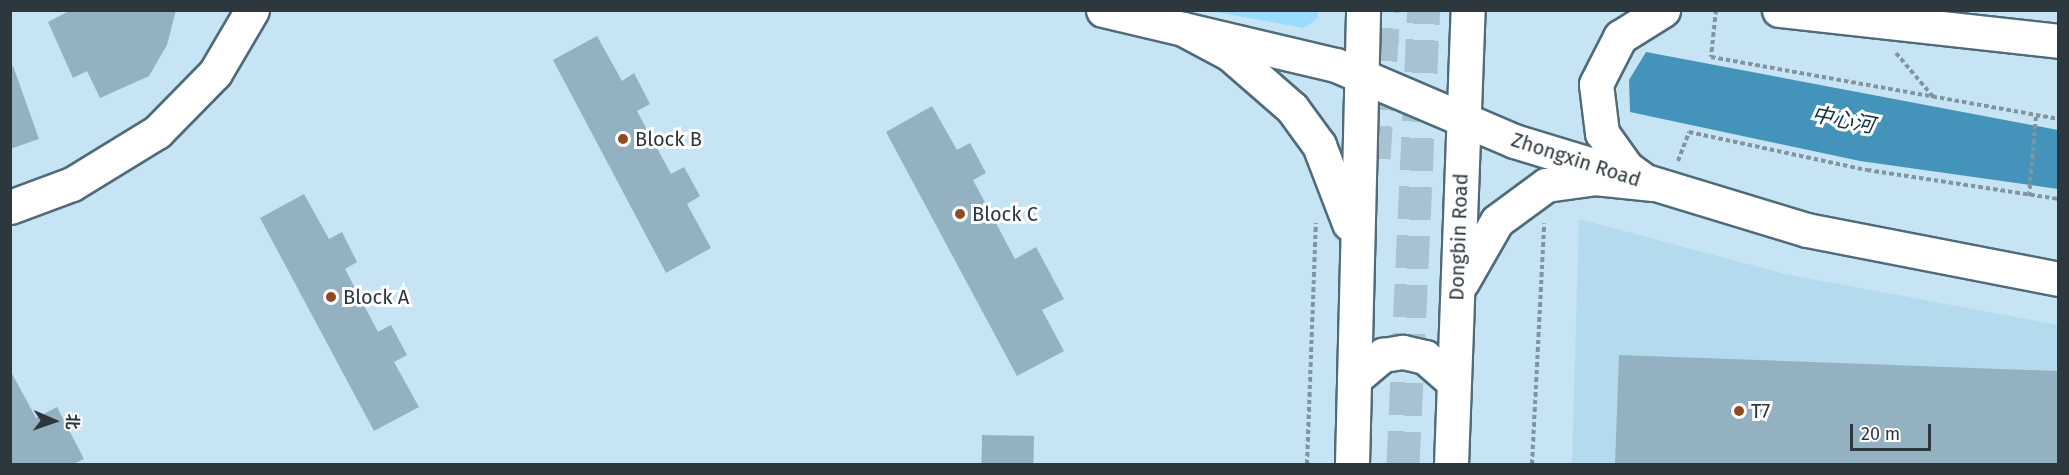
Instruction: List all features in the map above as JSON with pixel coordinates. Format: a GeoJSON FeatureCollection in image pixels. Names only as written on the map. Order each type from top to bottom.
{"type":"FeatureCollection","features":[{"type":"Feature","properties":{"kind":"main road"},"geometry":{"type":"LineString","coordinates":[[10,207],[72,184],[157,132],[215,73],[252,10]]}},
{"type":"Feature","properties":{"kind":"main road","name":"Zhongxin Road"},"geometry":{"type":"LineString","coordinates":[[1103,10],[1361,74],[1464,119],[1651,184],[1843,239],[2058,279]]}},
{"type":"Feature","properties":{"kind":"main road"},"geometry":{"type":"LineString","coordinates":[[1352,465],[1363,10]]}},
{"type":"Feature","properties":{"kind":"main road","name":"Dongbin Road"},"geometry":{"type":"LineString","coordinates":[[1451,465],[1467,10]]}},
{"type":"Feature","properties":{"kind":"main road"},"geometry":{"type":"LineString","coordinates":[[1651,184],[1627,168],[1602,133],[1596,84],[1620,37],[1663,10]]}},
{"type":"Feature","properties":{"kind":"main road"},"geometry":{"type":"LineString","coordinates":[[1779,10],[1869,24],[1956,21],[2058,41]]}},
{"type":"Feature","properties":{"kind":"main road"},"geometry":{"type":"LineString","coordinates":[[1183,30],[1230,54],[1293,108],[1319,145],[1342,194],[1357,253]]}},
{"type":"Feature","properties":{"kind":"main road"},"geometry":{"type":"LineString","coordinates":[[1457,292],[1497,221],[1546,185],[1595,178],[1651,184]]}},
{"type":"Feature","properties":{"kind":"main road"},"geometry":{"type":"LineString","coordinates":[[1354,379],[1383,355],[1403,352],[1425,357],[1454,382]]}},
{"type":"Feature","properties":{"kind":"path"},"geometry":{"type":"LineString","coordinates":[[1716,10],[1711,57],[1935,99],[2058,119]]}},
{"type":"Feature","properties":{"kind":"path"},"geometry":{"type":"LineString","coordinates":[[1869,24],[1935,99]]}},
{"type":"Feature","properties":{"kind":"path"},"geometry":{"type":"LineString","coordinates":[[2029,196],[2036,116]]}},
{"type":"Feature","properties":{"kind":"path"},"geometry":{"type":"LineString","coordinates":[[1689,132],[1867,170],[2058,199]]}},
{"type":"Feature","properties":{"kind":"path"},"geometry":{"type":"LineString","coordinates":[[1532,465],[1546,185]]}},
{"type":"Feature","properties":{"kind":"path"},"geometry":{"type":"LineString","coordinates":[[1307,465],[1317,216]]}},
{"type":"Feature","properties":{"kind":"shaded area"},"geometry":{"type":"Polygon","coordinates":[[[1210,11],[1318,11],[1318,18],[1304,28],[1210,11]]]}},
{"type":"Feature","properties":{"kind":"shaded area"},"geometry":{"type":"Polygon","coordinates":[[[1579,219],[1785,274],[2058,325],[2058,464],[1572,464],[1579,219]]]}},
{"type":"Feature","properties":{"kind":"water","name":"中心河"},"geometry":{"type":"Polygon","coordinates":[[[1646,52],[2058,130],[2058,189],[1860,161],[1630,112],[1629,80],[1646,52]]]}},
{"type":"Feature","properties":{"kind":"building"},"geometry":{"type":"Polygon","coordinates":[[[71,10],[176,10],[167,45],[149,76],[100,98],[87,71],[73,78],[48,22],[71,10]]]}},
{"type":"Feature","properties":{"kind":"building","name":"Block B"},"geometry":{"type":"Polygon","coordinates":[[[597,36],[622,81],[634,73],[650,104],[637,111],[671,174],[684,167],[700,196],[687,204],[711,248],[666,273],[553,60],[597,36]]]}},
{"type":"Feature","properties":{"kind":"building"},"geometry":{"type":"Polygon","coordinates":[[[13,66],[39,139],[10,149],[10,67],[13,66]]]}},
{"type":"Feature","properties":{"kind":"building","name":"Block C"},"geometry":{"type":"Polygon","coordinates":[[[932,106],[957,150],[970,143],[986,173],[973,180],[1015,259],[1036,247],[1064,299],[1042,310],[1064,351],[1017,376],[886,132],[932,106]]]}},
{"type":"Feature","properties":{"kind":"building","name":"Block A"},"geometry":{"type":"Polygon","coordinates":[[[304,194],[329,239],[342,232],[357,262],[345,269],[378,332],[391,325],[407,355],[394,362],[419,407],[374,431],[260,218],[304,194]]]}},
{"type":"Feature","properties":{"kind":"building"},"geometry":{"type":"Polygon","coordinates":[[[1619,355],[2058,371],[2058,465],[1615,465],[1619,355]]]}},
{"type":"Feature","properties":{"kind":"building"},"geometry":{"type":"Polygon","coordinates":[[[10,370],[36,418],[57,407],[84,459],[72,465],[10,465],[10,370]]]}},
{"type":"Feature","properties":{"kind":"building"},"geometry":{"type":"Polygon","coordinates":[[[982,435],[1034,436],[1034,464],[981,464],[982,435]]]}},
{"type":"Feature","properties":{"kind":"tunnel"},"geometry":{"type":"LineString","coordinates":[[1374,158],[1384,10]]}},
{"type":"Feature","properties":{"kind":"tunnel"},"geometry":{"type":"LineString","coordinates":[[1403,464],[1424,10]]}},
{"type":"Feature","properties":{"kind":"place","name":"Block B"},"geometry":{"type":"Point","coordinates":[623,139]}},
{"type":"Feature","properties":{"kind":"place","name":"Block C"},"geometry":{"type":"Point","coordinates":[960,214]}},
{"type":"Feature","properties":{"kind":"place","name":"Block A"},"geometry":{"type":"Point","coordinates":[331,297]}},
{"type":"Feature","properties":{"kind":"place","name":"T7"},"geometry":{"type":"Point","coordinates":[1739,411]}}]}
